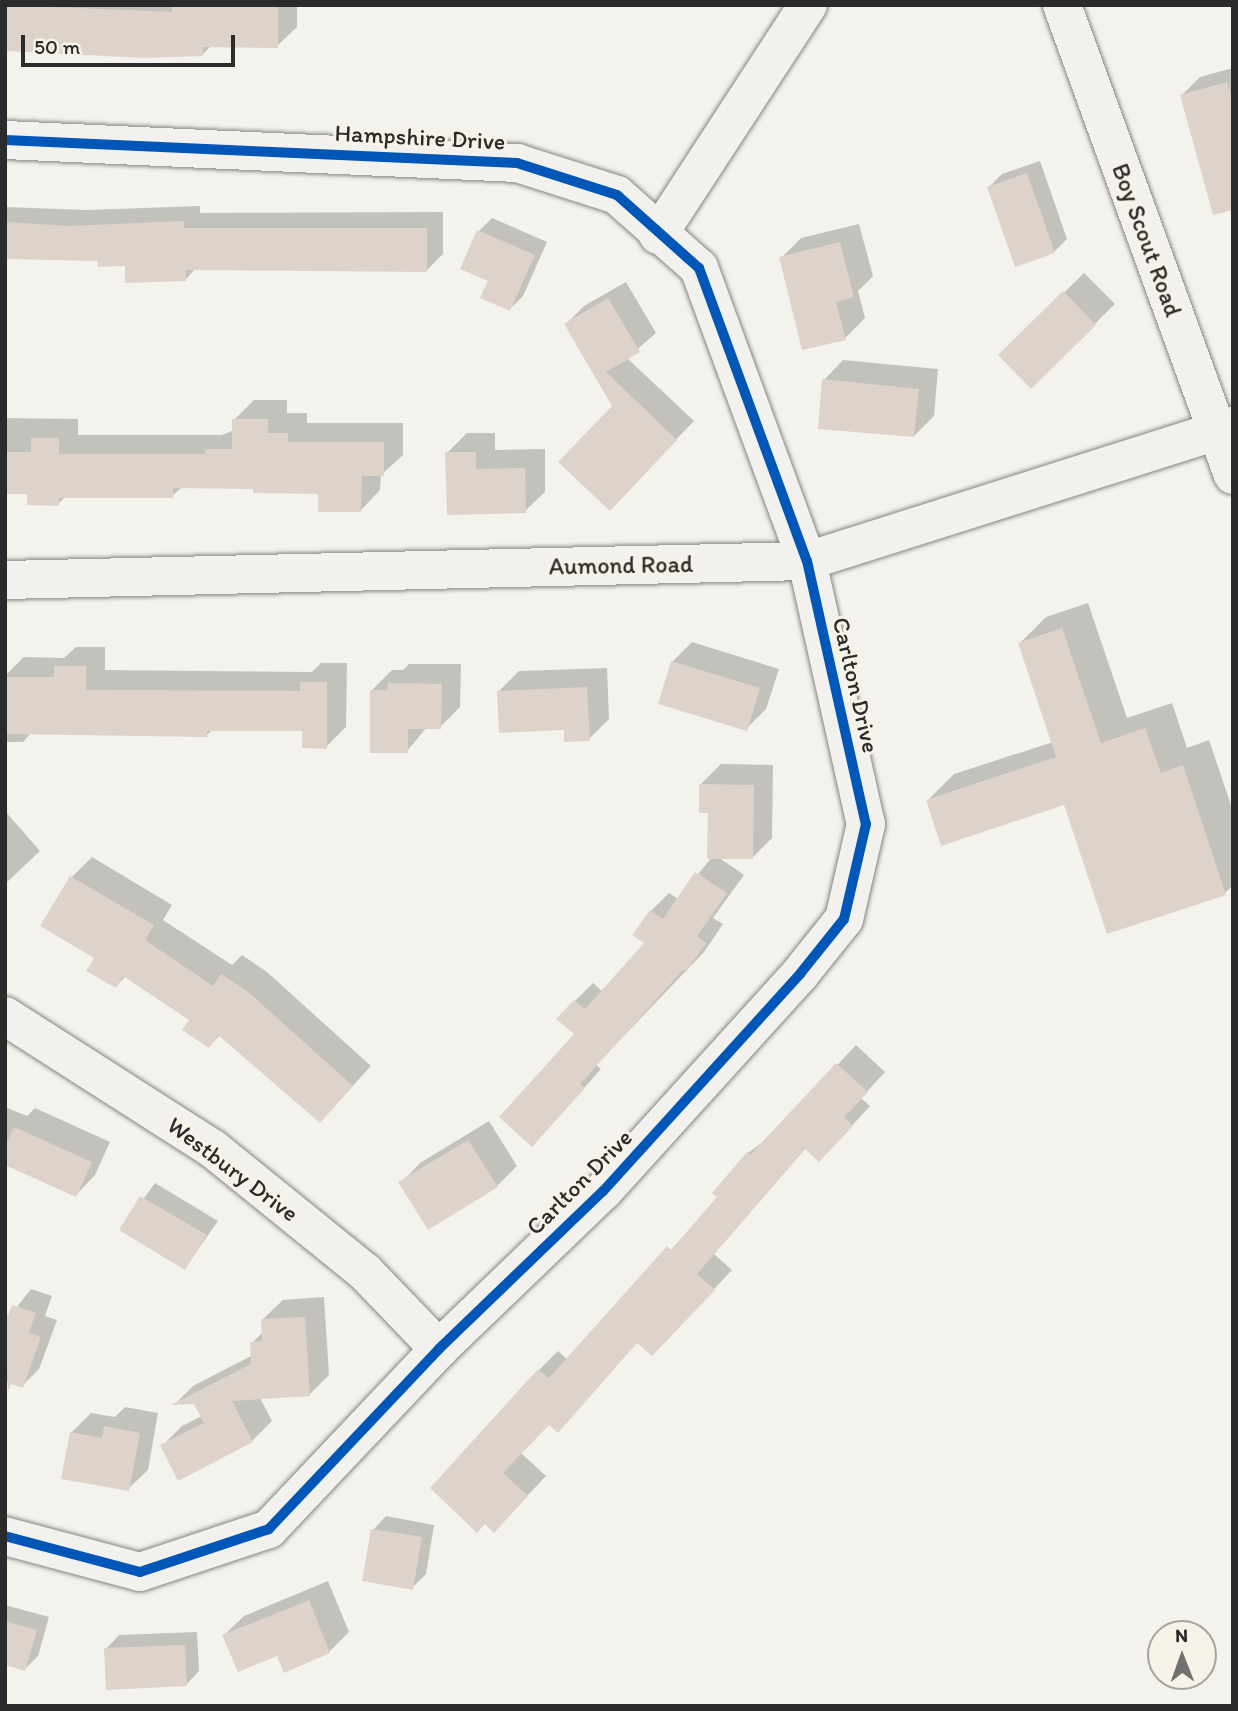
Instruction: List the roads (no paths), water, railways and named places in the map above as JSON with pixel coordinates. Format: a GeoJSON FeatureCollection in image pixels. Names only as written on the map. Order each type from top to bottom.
{"type":"FeatureCollection","features":[{"type":"Feature","properties":{"kind":"street"},"geometry":{"type":"LineString","coordinates":[[658,235],[808,5]]}},
{"type":"Feature","properties":{"kind":"street","name":"Boy Scout Road"},"geometry":{"type":"LineString","coordinates":[[1062,5],[1224,427],[1233,475]]}},
{"type":"Feature","properties":{"kind":"street","name":"Hampshire Drive"},"geometry":{"type":"LineString","coordinates":[[5,140],[517,163],[617,195],[658,235],[699,268],[807,561]]}},
{"type":"Feature","properties":{"kind":"street","name":"Aumond Road"},"geometry":{"type":"LineString","coordinates":[[5,580],[807,561],[1224,427]]}},
{"type":"Feature","properties":{"kind":"street","name":"Carlton Drive"},"geometry":{"type":"LineString","coordinates":[[5,1536],[140,1572],[269,1529],[439,1349],[603,1191],[791,984],[844,919],[866,824],[807,561]]}},
{"type":"Feature","properties":{"kind":"street","name":"Westbury Drive"},"geometry":{"type":"LineString","coordinates":[[5,1016],[213,1149],[365,1272],[439,1349]]}}]}
